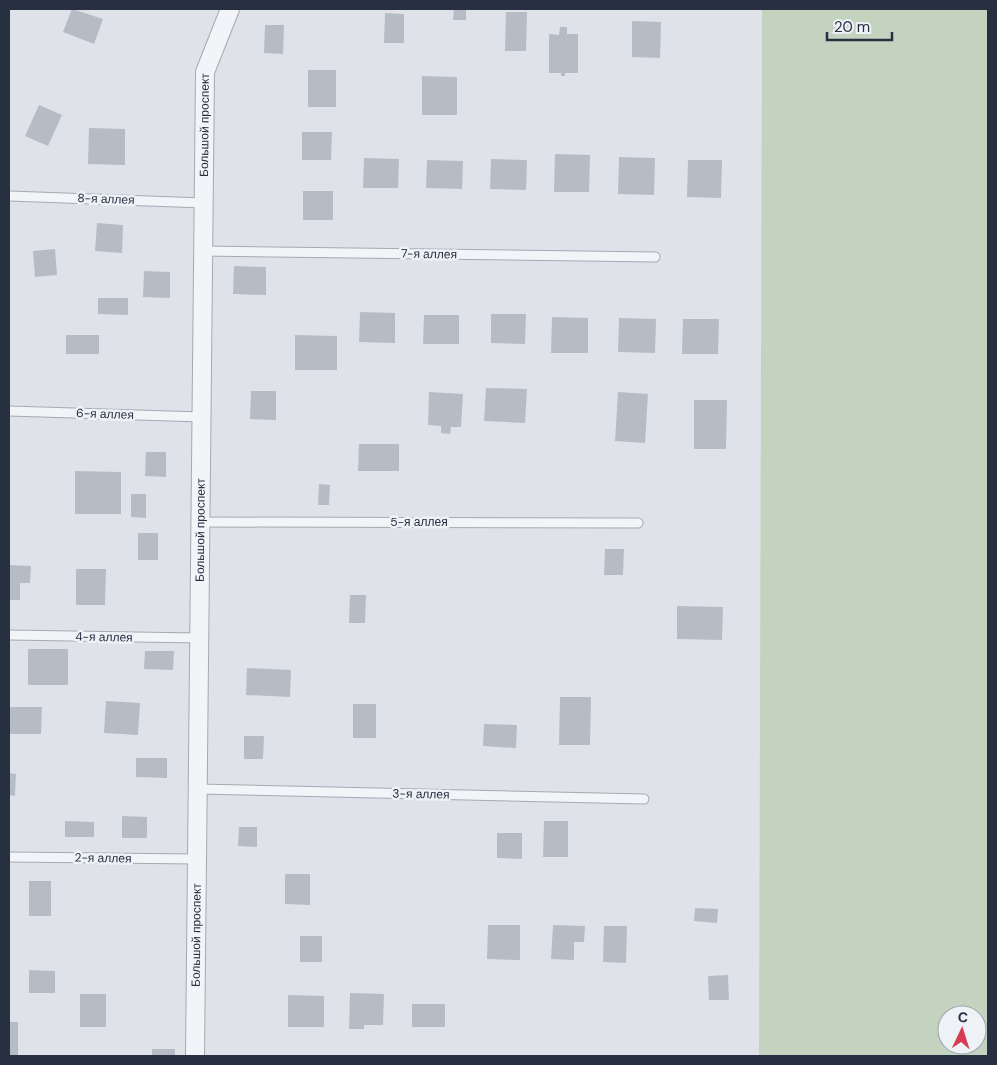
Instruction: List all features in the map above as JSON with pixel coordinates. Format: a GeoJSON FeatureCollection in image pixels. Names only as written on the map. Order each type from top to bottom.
{"type":"FeatureCollection","features":[{"type":"Feature","properties":{"kind":"street","name":"Большой проспект"},"geometry":{"type":"LineString","coordinates":[[194,1056],[205,72],[230,9]]}},
{"type":"Feature","properties":{"kind":"lane","name":"8-я аллея"},"geometry":{"type":"LineString","coordinates":[[9,196],[204,203]]}},
{"type":"Feature","properties":{"kind":"lane","name":"7-я аллея"},"geometry":{"type":"LineString","coordinates":[[203,251],[654,257]]}},
{"type":"Feature","properties":{"kind":"lane","name":"6-я аллея"},"geometry":{"type":"LineString","coordinates":[[9,411],[202,417]]}},
{"type":"Feature","properties":{"kind":"lane","name":"5-я аллея"},"geometry":{"type":"LineString","coordinates":[[200,522],[638,523]]}},
{"type":"Feature","properties":{"kind":"lane","name":"4-я аллея"},"geometry":{"type":"LineString","coordinates":[[9,635],[199,638]]}},
{"type":"Feature","properties":{"kind":"lane","name":"3-я аллея"},"geometry":{"type":"LineString","coordinates":[[198,789],[644,799]]}},
{"type":"Feature","properties":{"kind":"lane","name":"2-я аллея"},"geometry":{"type":"LineString","coordinates":[[9,857],[197,859]]}},
{"type":"Feature","properties":{"kind":"green space"},"geometry":{"type":"Polygon","coordinates":[[[762,9],[988,9],[988,1056],[759,1056],[762,9]]]}},
{"type":"Feature","properties":{"kind":"building"},"geometry":{"type":"Polygon","coordinates":[[[72,9],[103,19],[94,44],[63,32],[72,9]]]}},
{"type":"Feature","properties":{"kind":"building"},"geometry":{"type":"Polygon","coordinates":[[[454,9],[466,9],[466,20],[453,20],[454,9]]]}},
{"type":"Feature","properties":{"kind":"building"},"geometry":{"type":"Polygon","coordinates":[[[506,12],[527,12],[526,51],[505,51],[506,12]]]}},
{"type":"Feature","properties":{"kind":"building"},"geometry":{"type":"Polygon","coordinates":[[[385,13],[404,14],[404,43],[384,43],[385,13]]]}},
{"type":"Feature","properties":{"kind":"building"},"geometry":{"type":"Polygon","coordinates":[[[632,21],[661,22],[660,58],[632,57],[632,21]]]}},
{"type":"Feature","properties":{"kind":"building"},"geometry":{"type":"Polygon","coordinates":[[[265,25],[284,25],[283,54],[264,53],[265,25]]]}},
{"type":"Feature","properties":{"kind":"building"},"geometry":{"type":"Polygon","coordinates":[[[560,27],[567,27],[567,34],[578,34],[578,73],[565,73],[565,76],[561,76],[561,73],[549,73],[549,34],[559,35],[560,27]]]}},
{"type":"Feature","properties":{"kind":"building"},"geometry":{"type":"Polygon","coordinates":[[[308,70],[336,70],[336,107],[308,107],[308,70]]]}},
{"type":"Feature","properties":{"kind":"building"},"geometry":{"type":"Polygon","coordinates":[[[422,76],[457,77],[457,115],[422,115],[422,76]]]}},
{"type":"Feature","properties":{"kind":"building"},"geometry":{"type":"Polygon","coordinates":[[[39,105],[62,115],[48,146],[25,136],[39,105]]]}},
{"type":"Feature","properties":{"kind":"building"},"geometry":{"type":"Polygon","coordinates":[[[89,128],[125,129],[125,165],[88,164],[89,128]]]}},
{"type":"Feature","properties":{"kind":"building"},"geometry":{"type":"Polygon","coordinates":[[[302,132],[332,132],[331,160],[302,160],[302,132]]]}},
{"type":"Feature","properties":{"kind":"building"},"geometry":{"type":"Polygon","coordinates":[[[555,154],[590,155],[589,192],[554,192],[555,154]]]}},
{"type":"Feature","properties":{"kind":"building"},"geometry":{"type":"Polygon","coordinates":[[[619,157],[655,158],[654,195],[618,194],[619,157]]]}},
{"type":"Feature","properties":{"kind":"building"},"geometry":{"type":"Polygon","coordinates":[[[364,158],[399,159],[398,188],[363,188],[364,158]]]}},
{"type":"Feature","properties":{"kind":"building"},"geometry":{"type":"Polygon","coordinates":[[[491,159],[527,160],[526,190],[490,189],[491,159]]]}},
{"type":"Feature","properties":{"kind":"building"},"geometry":{"type":"Polygon","coordinates":[[[427,160],[463,161],[462,189],[426,188],[427,160]]]}},
{"type":"Feature","properties":{"kind":"building"},"geometry":{"type":"Polygon","coordinates":[[[688,160],[722,160],[721,198],[687,197],[688,160]]]}},
{"type":"Feature","properties":{"kind":"building"},"geometry":{"type":"Polygon","coordinates":[[[303,191],[333,191],[333,220],[303,220],[303,191]]]}},
{"type":"Feature","properties":{"kind":"building"},"geometry":{"type":"Polygon","coordinates":[[[97,223],[123,225],[122,253],[95,251],[97,223]]]}},
{"type":"Feature","properties":{"kind":"building"},"geometry":{"type":"Polygon","coordinates":[[[55,249],[57,275],[35,277],[33,251],[55,249]]]}},
{"type":"Feature","properties":{"kind":"building"},"geometry":{"type":"Polygon","coordinates":[[[234,266],[266,267],[266,295],[233,294],[234,266]]]}},
{"type":"Feature","properties":{"kind":"building"},"geometry":{"type":"Polygon","coordinates":[[[144,271],[170,272],[170,298],[143,297],[144,271]]]}},
{"type":"Feature","properties":{"kind":"building"},"geometry":{"type":"Polygon","coordinates":[[[98,298],[128,298],[128,315],[98,314],[98,298]]]}},
{"type":"Feature","properties":{"kind":"building"},"geometry":{"type":"Polygon","coordinates":[[[360,312],[395,313],[395,343],[359,342],[360,312]]]}},
{"type":"Feature","properties":{"kind":"building"},"geometry":{"type":"Polygon","coordinates":[[[491,314],[526,314],[525,344],[491,343],[491,314]]]}},
{"type":"Feature","properties":{"kind":"building"},"geometry":{"type":"Polygon","coordinates":[[[424,315],[459,315],[459,344],[423,344],[424,315]]]}},
{"type":"Feature","properties":{"kind":"building"},"geometry":{"type":"Polygon","coordinates":[[[552,317],[588,318],[588,353],[551,353],[552,317]]]}},
{"type":"Feature","properties":{"kind":"building"},"geometry":{"type":"Polygon","coordinates":[[[619,318],[656,319],[655,353],[618,352],[619,318]]]}},
{"type":"Feature","properties":{"kind":"building"},"geometry":{"type":"Polygon","coordinates":[[[683,319],[719,319],[718,354],[682,354],[683,319]]]}},
{"type":"Feature","properties":{"kind":"building"},"geometry":{"type":"Polygon","coordinates":[[[66,335],[99,335],[99,354],[66,354],[66,335]]]}},
{"type":"Feature","properties":{"kind":"building"},"geometry":{"type":"Polygon","coordinates":[[[295,335],[337,336],[337,370],[295,370],[295,335]]]}},
{"type":"Feature","properties":{"kind":"building"},"geometry":{"type":"Polygon","coordinates":[[[486,388],[527,389],[525,423],[484,421],[486,388]]]}},
{"type":"Feature","properties":{"kind":"building"},"geometry":{"type":"Polygon","coordinates":[[[251,391],[276,391],[276,420],[250,419],[251,391]]]}},
{"type":"Feature","properties":{"kind":"building"},"geometry":{"type":"Polygon","coordinates":[[[429,392],[463,394],[461,427],[451,427],[450,434],[441,433],[441,426],[428,425],[429,392]]]}},
{"type":"Feature","properties":{"kind":"building"},"geometry":{"type":"Polygon","coordinates":[[[618,392],[648,394],[645,443],[615,441],[618,392]]]}},
{"type":"Feature","properties":{"kind":"building"},"geometry":{"type":"Polygon","coordinates":[[[694,400],[727,400],[726,449],[694,449],[694,400]]]}},
{"type":"Feature","properties":{"kind":"building"},"geometry":{"type":"Polygon","coordinates":[[[359,444],[399,444],[399,471],[358,471],[359,444]]]}},
{"type":"Feature","properties":{"kind":"building"},"geometry":{"type":"Polygon","coordinates":[[[146,452],[166,452],[166,477],[145,476],[146,452]]]}},
{"type":"Feature","properties":{"kind":"building"},"geometry":{"type":"Polygon","coordinates":[[[75,471],[121,472],[121,514],[75,514],[75,471]]]}},
{"type":"Feature","properties":{"kind":"building"},"geometry":{"type":"Polygon","coordinates":[[[319,484],[330,485],[329,505],[318,505],[319,484]]]}},
{"type":"Feature","properties":{"kind":"building"},"geometry":{"type":"Polygon","coordinates":[[[131,494],[146,494],[146,518],[131,517],[131,494]]]}},
{"type":"Feature","properties":{"kind":"building"},"geometry":{"type":"Polygon","coordinates":[[[138,533],[158,533],[158,560],[138,560],[138,533]]]}},
{"type":"Feature","properties":{"kind":"building"},"geometry":{"type":"Polygon","coordinates":[[[605,549],[624,549],[623,575],[604,575],[605,549]]]}},
{"type":"Feature","properties":{"kind":"building"},"geometry":{"type":"Polygon","coordinates":[[[9,565],[31,566],[30,583],[20,583],[20,600],[9,600],[9,565]]]}},
{"type":"Feature","properties":{"kind":"building"},"geometry":{"type":"Polygon","coordinates":[[[76,569],[106,569],[105,605],[76,605],[76,569]]]}},
{"type":"Feature","properties":{"kind":"building"},"geometry":{"type":"Polygon","coordinates":[[[350,595],[366,595],[365,623],[349,623],[350,595]]]}},
{"type":"Feature","properties":{"kind":"building"},"geometry":{"type":"Polygon","coordinates":[[[677,606],[723,607],[722,640],[677,639],[677,606]]]}},
{"type":"Feature","properties":{"kind":"building"},"geometry":{"type":"Polygon","coordinates":[[[28,649],[68,649],[68,685],[28,685],[28,649]]]}},
{"type":"Feature","properties":{"kind":"building"},"geometry":{"type":"Polygon","coordinates":[[[145,651],[174,651],[173,670],[144,669],[145,651]]]}},
{"type":"Feature","properties":{"kind":"building"},"geometry":{"type":"Polygon","coordinates":[[[247,668],[291,670],[290,697],[246,695],[247,668]]]}},
{"type":"Feature","properties":{"kind":"building"},"geometry":{"type":"Polygon","coordinates":[[[560,697],[591,697],[590,745],[559,745],[560,697]]]}},
{"type":"Feature","properties":{"kind":"building"},"geometry":{"type":"Polygon","coordinates":[[[106,701],[140,703],[138,735],[104,733],[106,701]]]}},
{"type":"Feature","properties":{"kind":"building"},"geometry":{"type":"Polygon","coordinates":[[[353,704],[376,704],[376,738],[353,738],[353,704]]]}},
{"type":"Feature","properties":{"kind":"building"},"geometry":{"type":"Polygon","coordinates":[[[9,707],[42,707],[41,734],[9,734],[9,707]]]}},
{"type":"Feature","properties":{"kind":"building"},"geometry":{"type":"Polygon","coordinates":[[[484,724],[517,725],[516,748],[483,746],[484,724]]]}},
{"type":"Feature","properties":{"kind":"building"},"geometry":{"type":"Polygon","coordinates":[[[244,736],[264,736],[263,759],[244,759],[244,736]]]}},
{"type":"Feature","properties":{"kind":"building"},"geometry":{"type":"Polygon","coordinates":[[[136,758],[167,758],[167,778],[136,777],[136,758]]]}},
{"type":"Feature","properties":{"kind":"building"},"geometry":{"type":"Polygon","coordinates":[[[9,773],[16,774],[15,796],[9,795],[9,773]]]}},
{"type":"Feature","properties":{"kind":"building"},"geometry":{"type":"Polygon","coordinates":[[[122,816],[147,817],[147,838],[122,838],[122,816]]]}},
{"type":"Feature","properties":{"kind":"building"},"geometry":{"type":"Polygon","coordinates":[[[65,821],[94,822],[94,837],[65,837],[65,821]]]}},
{"type":"Feature","properties":{"kind":"building"},"geometry":{"type":"Polygon","coordinates":[[[544,821],[568,821],[568,857],[543,857],[544,821]]]}},
{"type":"Feature","properties":{"kind":"building"},"geometry":{"type":"Polygon","coordinates":[[[239,827],[257,827],[257,847],[238,846],[239,827]]]}},
{"type":"Feature","properties":{"kind":"building"},"geometry":{"type":"Polygon","coordinates":[[[497,833],[522,833],[522,859],[497,858],[497,833]]]}},
{"type":"Feature","properties":{"kind":"building"},"geometry":{"type":"Polygon","coordinates":[[[285,874],[310,874],[310,905],[285,904],[285,874]]]}},
{"type":"Feature","properties":{"kind":"building"},"geometry":{"type":"Polygon","coordinates":[[[29,881],[51,881],[51,916],[29,916],[29,881]]]}},
{"type":"Feature","properties":{"kind":"building"},"geometry":{"type":"Polygon","coordinates":[[[695,908],[718,909],[717,923],[694,921],[695,908]]]}},
{"type":"Feature","properties":{"kind":"building"},"geometry":{"type":"Polygon","coordinates":[[[488,925],[520,925],[520,960],[487,959],[488,925]]]}},
{"type":"Feature","properties":{"kind":"building"},"geometry":{"type":"Polygon","coordinates":[[[553,925],[585,926],[584,942],[574,942],[574,960],[551,959],[553,925]]]}},
{"type":"Feature","properties":{"kind":"building"},"geometry":{"type":"Polygon","coordinates":[[[604,926],[627,926],[626,963],[603,962],[604,926]]]}},
{"type":"Feature","properties":{"kind":"building"},"geometry":{"type":"Polygon","coordinates":[[[300,936],[322,936],[322,962],[300,962],[300,936]]]}},
{"type":"Feature","properties":{"kind":"building"},"geometry":{"type":"Polygon","coordinates":[[[29,970],[55,971],[55,993],[29,993],[29,970]]]}},
{"type":"Feature","properties":{"kind":"building"},"geometry":{"type":"Polygon","coordinates":[[[728,975],[729,1000],[709,1000],[708,976],[728,975]]]}},
{"type":"Feature","properties":{"kind":"building"},"geometry":{"type":"Polygon","coordinates":[[[350,993],[384,994],[383,1025],[364,1025],[364,1029],[349,1029],[350,993]]]}},
{"type":"Feature","properties":{"kind":"building"},"geometry":{"type":"Polygon","coordinates":[[[80,994],[106,994],[106,1027],[80,1027],[80,994]]]}},
{"type":"Feature","properties":{"kind":"building"},"geometry":{"type":"Polygon","coordinates":[[[288,995],[324,996],[324,1027],[288,1027],[288,995]]]}},
{"type":"Feature","properties":{"kind":"building"},"geometry":{"type":"Polygon","coordinates":[[[412,1004],[445,1004],[445,1027],[412,1027],[412,1004]]]}},
{"type":"Feature","properties":{"kind":"building"},"geometry":{"type":"Polygon","coordinates":[[[9,1022],[18,1022],[18,1055],[9,1055],[9,1022]]]}},
{"type":"Feature","properties":{"kind":"building"},"geometry":{"type":"Polygon","coordinates":[[[152,1049],[175,1049],[175,1056],[152,1056],[152,1049]]]}}]}
